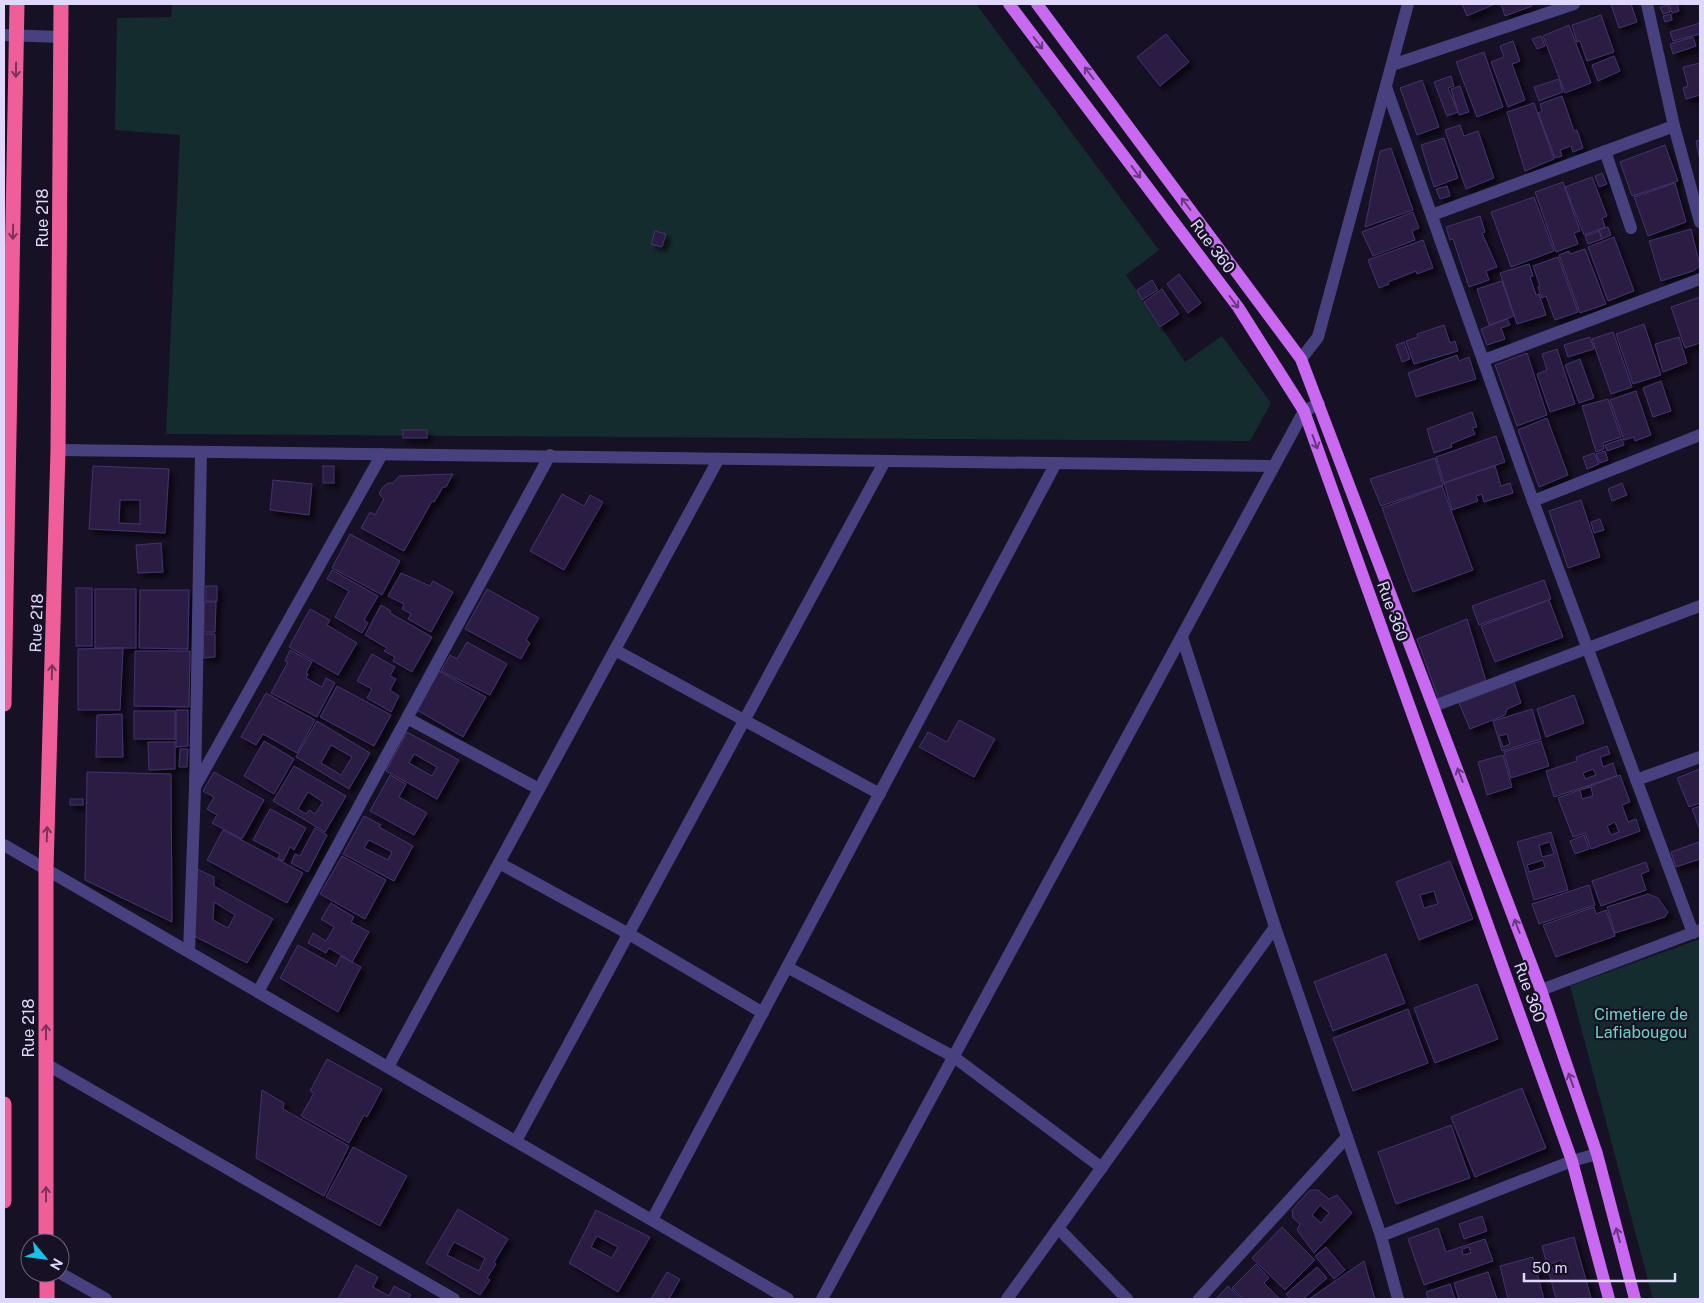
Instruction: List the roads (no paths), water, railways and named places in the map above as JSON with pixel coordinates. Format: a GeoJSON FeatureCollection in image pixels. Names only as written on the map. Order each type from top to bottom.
{"type":"FeatureCollection","features":[{"type":"Feature","properties":{"kind":"highway","name":"Rue 218"},"geometry":{"type":"LineString","coordinates":[[4,704],[10,35],[18,4]]}},
{"type":"Feature","properties":{"kind":"highway","name":"Rue 218"},"geometry":{"type":"LineString","coordinates":[[46,1233],[46,869],[58,450],[61,4]]}},
{"type":"Feature","properties":{"kind":"highway"},"geometry":{"type":"LineString","coordinates":[[4,1104],[4,1201]]}},
{"type":"Feature","properties":{"kind":"highway"},"geometry":{"type":"LineString","coordinates":[[46,1299],[47,1283]]}},
{"type":"Feature","properties":{"kind":"main road","name":"Rue 360"},"geometry":{"type":"LineString","coordinates":[[1009,4],[1238,307],[1304,411],[1572,1161],[1609,1299]]}},
{"type":"Feature","properties":{"kind":"main road","name":"Rue 360"},"geometry":{"type":"LineString","coordinates":[[1038,4],[1302,359],[1541,990],[1597,1154],[1635,1299]]}},
{"type":"Feature","properties":{"kind":"street"},"geometry":{"type":"LineString","coordinates":[[1302,359],[1318,337],[1408,4]]}},
{"type":"Feature","properties":{"kind":"street"},"geometry":{"type":"LineString","coordinates":[[1392,65],[1574,4]]}},
{"type":"Feature","properties":{"kind":"street"},"geometry":{"type":"LineString","coordinates":[[1647,4],[1674,126],[1700,222]]}},
{"type":"Feature","properties":{"kind":"street"},"geometry":{"type":"LineString","coordinates":[[10,35],[61,37]]}},
{"type":"Feature","properties":{"kind":"street"},"geometry":{"type":"LineString","coordinates":[[1386,87],[1484,360],[1532,501],[1588,646],[1636,780],[1697,931],[1541,990]]}},
{"type":"Feature","properties":{"kind":"street"},"geometry":{"type":"LineString","coordinates":[[1432,215],[1674,126]]}},
{"type":"Feature","properties":{"kind":"street"},"geometry":{"type":"LineString","coordinates":[[1605,151],[1631,228]]}},
{"type":"Feature","properties":{"kind":"street"},"geometry":{"type":"LineString","coordinates":[[1484,360],[1700,279]]}},
{"type":"Feature","properties":{"kind":"street"},"geometry":{"type":"LineString","coordinates":[[822,1299],[1304,411],[1319,404]]}},
{"type":"Feature","properties":{"kind":"street"},"geometry":{"type":"LineString","coordinates":[[1532,501],[1700,435]]}},
{"type":"Feature","properties":{"kind":"street"},"geometry":{"type":"LineString","coordinates":[[58,450],[1274,466]]}},
{"type":"Feature","properties":{"kind":"street"},"geometry":{"type":"LineString","coordinates":[[189,952],[195,788],[201,452]]}},
{"type":"Feature","properties":{"kind":"street"},"geometry":{"type":"LineString","coordinates":[[195,788],[382,454]]}},
{"type":"Feature","properties":{"kind":"street"},"geometry":{"type":"LineString","coordinates":[[258,992],[550,455]]}},
{"type":"Feature","properties":{"kind":"street"},"geometry":{"type":"LineString","coordinates":[[388,1067],[718,460]]}},
{"type":"Feature","properties":{"kind":"street"},"geometry":{"type":"LineString","coordinates":[[516,1142],[885,461]]}},
{"type":"Feature","properties":{"kind":"street"},"geometry":{"type":"LineString","coordinates":[[652,1220],[1056,463]]}},
{"type":"Feature","properties":{"kind":"street"},"geometry":{"type":"LineString","coordinates":[[1434,706],[1588,646],[1700,606]]}},
{"type":"Feature","properties":{"kind":"street"},"geometry":{"type":"LineString","coordinates":[[1182,637],[1275,927],[1381,1236],[1398,1299]]}},
{"type":"Feature","properties":{"kind":"street"},"geometry":{"type":"LineString","coordinates":[[615,650],[880,794]]}},
{"type":"Feature","properties":{"kind":"street"},"geometry":{"type":"LineString","coordinates":[[408,718],[539,789]]}},
{"type":"Feature","properties":{"kind":"street"},"geometry":{"type":"LineString","coordinates":[[1636,780],[1700,757]]}},
{"type":"Feature","properties":{"kind":"street"},"geometry":{"type":"LineString","coordinates":[[4,845],[788,1299]]}},
{"type":"Feature","properties":{"kind":"street"},"geometry":{"type":"LineString","coordinates":[[499,863],[629,934],[763,1013]]}},
{"type":"Feature","properties":{"kind":"street"},"geometry":{"type":"LineString","coordinates":[[1007,1299],[1275,927]]}},
{"type":"Feature","properties":{"kind":"street"},"geometry":{"type":"LineString","coordinates":[[787,967],[954,1057],[1102,1168]]}},
{"type":"Feature","properties":{"kind":"street"},"geometry":{"type":"LineString","coordinates":[[46,1064],[454,1299]]}},
{"type":"Feature","properties":{"kind":"street"},"geometry":{"type":"LineString","coordinates":[[1199,1299],[1347,1137]]}},
{"type":"Feature","properties":{"kind":"street"},"geometry":{"type":"LineString","coordinates":[[1381,1236],[1572,1161],[1597,1154]]}},
{"type":"Feature","properties":{"kind":"street"},"geometry":{"type":"LineString","coordinates":[[1058,1228],[1126,1299]]}},
{"type":"Feature","properties":{"kind":"street"},"geometry":{"type":"LineString","coordinates":[[70,1279],[106,1299]]}},
{"type":"Feature","properties":{"kind":"park label","name":"Cimetiere de Lafiabougou"},"geometry":{"type":"Point","coordinates":[1641,1023]}}]}
